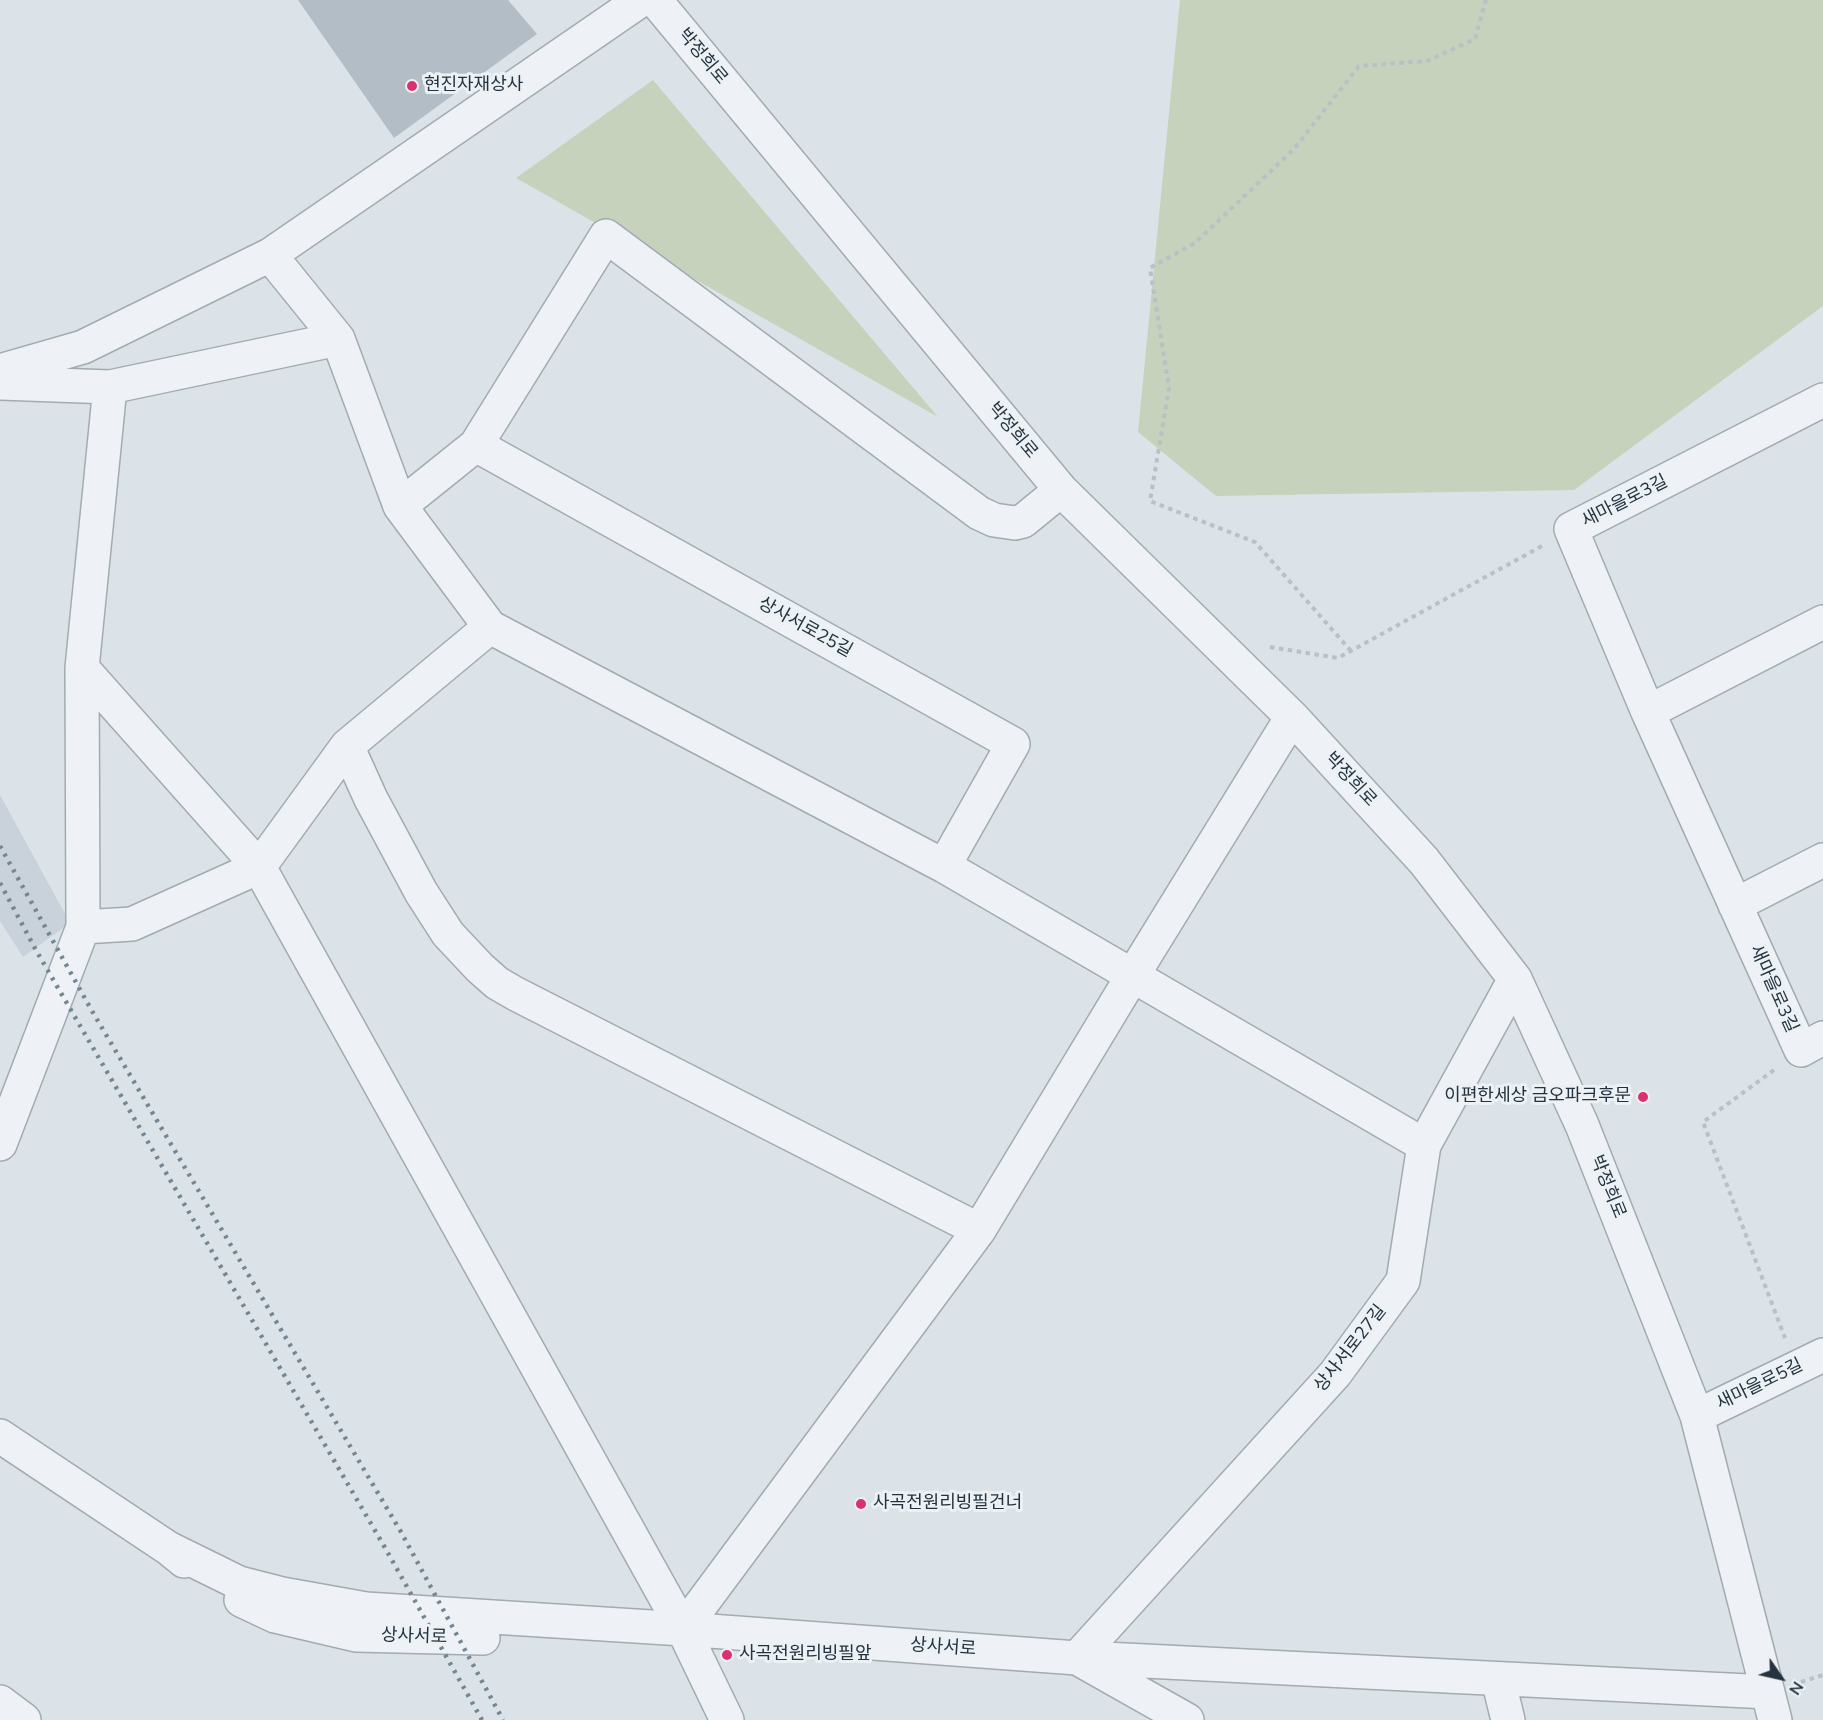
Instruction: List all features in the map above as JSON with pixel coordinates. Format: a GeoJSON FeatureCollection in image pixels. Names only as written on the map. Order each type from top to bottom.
{"type":"FeatureCollection","features":[{"type":"Feature","properties":{"kind":"street"},"geometry":{"type":"LineString","coordinates":[[0,371],[83,347],[270,255],[641,0]]}},
{"type":"Feature","properties":{"kind":"street","name":"박정희로"},"geometry":{"type":"LineString","coordinates":[[655,0],[1061,490],[1292,717],[1424,861],[1515,979],[1582,1125],[1698,1416],[1772,1706]]}},
{"type":"Feature","properties":{"kind":"street"},"geometry":{"type":"LineString","coordinates":[[400,506],[476,445],[606,236],[979,513],[1002,522],[1023,521],[1061,490]]}},
{"type":"Feature","properties":{"kind":"street"},"geometry":{"type":"LineString","coordinates":[[270,255],[338,339],[400,506],[490,627],[944,866],[1424,1145]]}},
{"type":"Feature","properties":{"kind":"street"},"geometry":{"type":"LineString","coordinates":[[0,383],[110,387],[338,339]]}},
{"type":"Feature","properties":{"kind":"street"},"geometry":{"type":"LineString","coordinates":[[0,1144],[83,927],[82,668],[110,387]]}},
{"type":"Feature","properties":{"kind":"street","name":"새마을로3길"},"geometry":{"type":"LineString","coordinates":[[1812,1044],[1735,905],[1648,712],[1571,529],[1823,400]]}},
{"type":"Feature","properties":{"kind":"street","name":"상사서로25길"},"geometry":{"type":"LineString","coordinates":[[476,445],[1012,744],[944,866]]}},
{"type":"Feature","properties":{"kind":"street"},"geometry":{"type":"LineString","coordinates":[[1648,712],[1823,622]]}},
{"type":"Feature","properties":{"kind":"street"},"geometry":{"type":"LineString","coordinates":[[83,927],[132,924],[259,867],[346,746],[490,627]]}},
{"type":"Feature","properties":{"kind":"street"},"geometry":{"type":"LineString","coordinates":[[82,668],[259,867],[683,1629],[727,1720]]}},
{"type":"Feature","properties":{"kind":"street"},"geometry":{"type":"LineString","coordinates":[[683,1629],[980,1230],[1292,717]]}},
{"type":"Feature","properties":{"kind":"street"},"geometry":{"type":"LineString","coordinates":[[346,746],[371,799],[434,913],[463,952],[497,983],[980,1230]]}},
{"type":"Feature","properties":{"kind":"street"},"geometry":{"type":"LineString","coordinates":[[1735,905],[1823,860]]}},
{"type":"Feature","properties":{"kind":"street","name":"상사서로27길"},"geometry":{"type":"LineString","coordinates":[[1077,1658],[1335,1374],[1403,1281],[1424,1145],[1515,979]]}},
{"type":"Feature","properties":{"kind":"street","name":"새마을로5길"},"geometry":{"type":"LineString","coordinates":[[1698,1416],[1809,1362]]}},
{"type":"Feature","properties":{"kind":"street","name":"상사서로"},"geometry":{"type":"LineString","coordinates":[[0,1436],[168,1548],[239,1583],[282,1594],[366,1610],[683,1629],[1077,1658],[1187,1720]]}},
{"type":"Feature","properties":{"kind":"street"},"geometry":{"type":"LineString","coordinates":[[1077,1658],[1498,1679],[1772,1706]]}},
{"type":"Feature","properties":{"kind":"street"},"geometry":{"type":"LineString","coordinates":[[1498,1679],[1508,1720]]}},
{"type":"Feature","properties":{"kind":"street"},"geometry":{"type":"LineString","coordinates":[[0,1702],[24,1720]]}},
{"type":"Feature","properties":{"kind":"path"},"geometry":{"type":"LineString","coordinates":[[1351,651],[1255,542],[1150,501],[1169,388],[1150,268],[1194,243],[1294,149],[1359,66],[1427,61],[1475,39],[1486,0]]}},
{"type":"Feature","properties":{"kind":"path"},"geometry":{"type":"LineString","coordinates":[[1214,639],[1338,658],[1571,529]]}},
{"type":"Feature","properties":{"kind":"path"},"geometry":{"type":"LineString","coordinates":[[1809,1362],[1703,1122],[1812,1044]]}},
{"type":"Feature","properties":{"kind":"shaded area"},"geometry":{"type":"Polygon","coordinates":[[[0,795],[70,923],[23,957],[0,921],[0,795]]]}},
{"type":"Feature","properties":{"kind":"green space"},"geometry":{"type":"Polygon","coordinates":[[[1180,0],[1823,0],[1823,306],[1574,490],[1216,496],[1138,432],[1180,0]]]}},
{"type":"Feature","properties":{"kind":"green space"},"geometry":{"type":"Polygon","coordinates":[[[653,80],[938,417],[516,178],[653,80]]]}},
{"type":"Feature","properties":{"kind":"building","name":"현진자재상사"},"geometry":{"type":"Polygon","coordinates":[[[298,0],[508,0],[537,34],[394,138],[298,0]]]}},
{"type":"Feature","properties":{"kind":"railway"},"geometry":{"type":"LineString","coordinates":[[0,846],[92,1011],[401,1532],[503,1720]]}},
{"type":"Feature","properties":{"kind":"railway"},"geometry":{"type":"LineString","coordinates":[[0,883],[37,952],[384,1546],[482,1720]]}},
{"type":"Feature","properties":{"kind":"place","name":"현진자재상사"},"geometry":{"type":"Point","coordinates":[412,86]}},
{"type":"Feature","properties":{"kind":"place","name":"이편한세상 금오파크후문"},"geometry":{"type":"Point","coordinates":[1643,1097]}},
{"type":"Feature","properties":{"kind":"place","name":"사곡전원리빙필건너"},"geometry":{"type":"Point","coordinates":[861,1504]}},
{"type":"Feature","properties":{"kind":"place","name":"사곡전원리빙필앞"},"geometry":{"type":"Point","coordinates":[727,1655]}}]}
